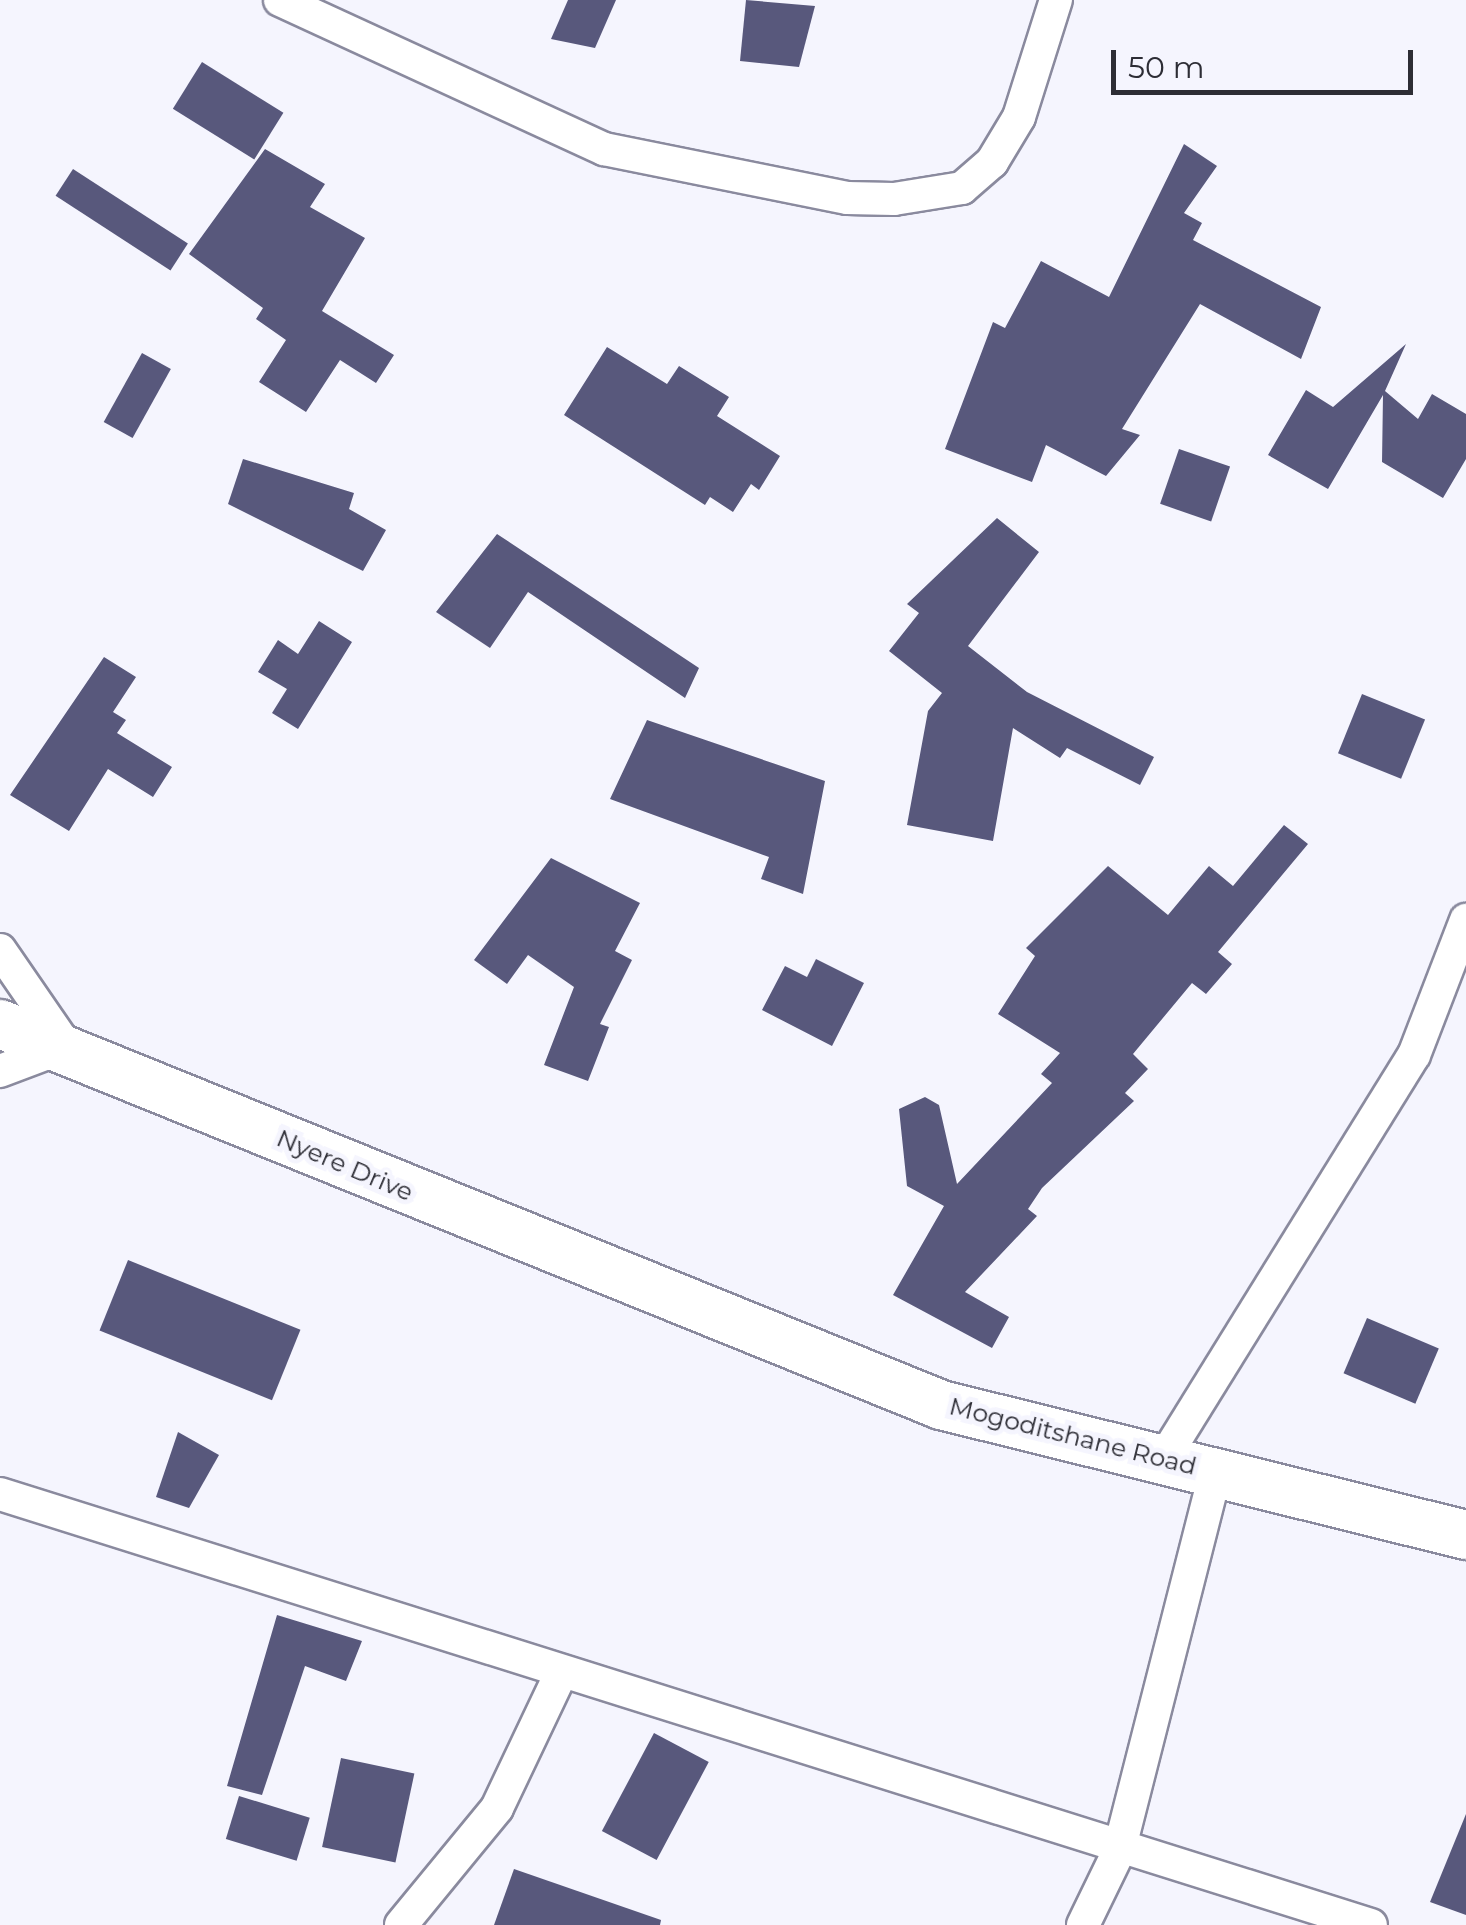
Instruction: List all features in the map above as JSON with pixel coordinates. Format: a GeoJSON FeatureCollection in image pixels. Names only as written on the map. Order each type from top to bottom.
{"type":"FeatureCollection","features":[{"type":"Feature","properties":{"kind":"main road","name":"Nyere Drive"},"geometry":{"type":"LineString","coordinates":[[0,1024],[66,1046],[689,1308]]}},
{"type":"Feature","properties":{"kind":"main road","name":"Mogoditshane Road"},"geometry":{"type":"LineString","coordinates":[[689,1308],[941,1405],[1466,1535]]}},
{"type":"Feature","properties":{"kind":"street"},"geometry":{"type":"LineString","coordinates":[[280,0],[604,149],[847,198],[894,199],[962,188],[992,162],[1019,117],[1056,0]]}},
{"type":"Feature","properties":{"kind":"street"},"geometry":{"type":"LineString","coordinates":[[1164,1458],[1414,1055],[1466,920]]}},
{"type":"Feature","properties":{"kind":"street"},"geometry":{"type":"LineString","coordinates":[[0,950],[66,1046],[0,1071]]}},
{"type":"Feature","properties":{"kind":"street"},"geometry":{"type":"LineString","coordinates":[[1083,1925],[1119,1851],[1216,1472]]}},
{"type":"Feature","properties":{"kind":"street"},"geometry":{"type":"LineString","coordinates":[[0,1494],[1119,1851],[1371,1925]]}},
{"type":"Feature","properties":{"kind":"street"},"geometry":{"type":"LineString","coordinates":[[402,1925],[497,1808],[561,1673]]}},
{"type":"Feature","properties":{"kind":"building"},"geometry":{"type":"Polygon","coordinates":[[[568,0],[616,0],[595,48],[551,39],[568,0]]]}},
{"type":"Feature","properties":{"kind":"building"},"geometry":{"type":"Polygon","coordinates":[[[746,0],[815,6],[799,67],[740,61],[746,0]]]}},
{"type":"Feature","properties":{"kind":"building"},"geometry":{"type":"Polygon","coordinates":[[[202,62],[283,113],[254,160],[173,109],[202,62]]]}},
{"type":"Feature","properties":{"kind":"building"},"geometry":{"type":"Polygon","coordinates":[[[1184,144],[1217,166],[1184,213],[1202,223],[1193,240],[1321,307],[1301,359],[1200,304],[1122,429],[1140,435],[1106,476],[1046,445],[1032,482],[945,449],[993,322],[1005,328],[1041,261],[1109,297],[1184,144]]]}},
{"type":"Feature","properties":{"kind":"building"},"geometry":{"type":"Polygon","coordinates":[[[265,149],[325,184],[310,207],[365,238],[322,311],[394,355],[376,383],[340,360],[306,412],[259,382],[286,340],[256,319],[263,308],[189,254],[265,149]]]}},
{"type":"Feature","properties":{"kind":"building"},"geometry":{"type":"Polygon","coordinates":[[[73,169],[188,244],[170,270],[56,196],[73,169]]]}},
{"type":"Feature","properties":{"kind":"building"},"geometry":{"type":"Polygon","coordinates":[[[1406,344],[1385,391],[1418,419],[1432,394],[1466,414],[1466,459],[1443,498],[1382,462],[1383,395],[1328,489],[1268,455],[1306,390],[1333,407],[1406,344]]]}},
{"type":"Feature","properties":{"kind":"building"},"geometry":{"type":"Polygon","coordinates":[[[607,347],[667,384],[679,366],[729,397],[717,416],[780,456],[759,490],[751,484],[733,512],[710,497],[705,505],[564,415],[607,347]]]}},
{"type":"Feature","properties":{"kind":"building"},"geometry":{"type":"Polygon","coordinates":[[[142,353],[171,369],[133,438],[104,422],[142,353]]]}},
{"type":"Feature","properties":{"kind":"building"},"geometry":{"type":"Polygon","coordinates":[[[1179,449],[1230,467],[1211,521],[1160,504],[1179,449]]]}},
{"type":"Feature","properties":{"kind":"building"},"geometry":{"type":"Polygon","coordinates":[[[243,459],[354,493],[349,509],[386,530],[363,571],[228,504],[243,459]]]}},
{"type":"Feature","properties":{"kind":"building"},"geometry":{"type":"Polygon","coordinates":[[[997,518],[1039,552],[968,646],[1027,692],[1154,757],[1140,785],[1067,748],[1060,758],[1013,728],[993,841],[907,825],[928,711],[942,693],[889,651],[919,613],[907,604],[997,518]]]}},
{"type":"Feature","properties":{"kind":"building"},"geometry":{"type":"Polygon","coordinates":[[[497,534],[699,668],[685,698],[528,592],[490,648],[436,612],[497,534]]]}},
{"type":"Feature","properties":{"kind":"building"},"geometry":{"type":"Polygon","coordinates":[[[319,621],[352,642],[298,729],[272,713],[287,689],[258,672],[278,640],[298,654],[319,621]]]}},
{"type":"Feature","properties":{"kind":"building"},"geometry":{"type":"Polygon","coordinates":[[[104,657],[136,677],[113,712],[126,720],[117,733],[172,767],[153,797],[108,769],[69,831],[10,795],[104,657]]]}},
{"type":"Feature","properties":{"kind":"building"},"geometry":{"type":"Polygon","coordinates":[[[1362,694],[1425,719],[1401,779],[1338,753],[1362,694]]]}},
{"type":"Feature","properties":{"kind":"building"},"geometry":{"type":"Polygon","coordinates":[[[647,720],[825,781],[803,894],[761,879],[769,857],[610,799],[647,720]]]}},
{"type":"Feature","properties":{"kind":"building"},"geometry":{"type":"Polygon","coordinates":[[[1284,825],[1308,844],[1218,952],[1232,964],[1206,994],[1192,983],[1133,1054],[1148,1069],[1125,1093],[1134,1101],[1042,1188],[1028,1209],[1037,1216],[965,1292],[1009,1317],[992,1348],[893,1295],[944,1206],[907,1186],[899,1109],[925,1097],[939,1105],[957,1184],[1052,1083],[1041,1074],[1060,1053],[998,1014],[1035,956],[1026,948],[1108,866],[1168,915],[1209,866],[1233,886],[1284,825]]]}},
{"type":"Feature","properties":{"kind":"building"},"geometry":{"type":"Polygon","coordinates":[[[551,858],[640,903],[615,951],[632,960],[600,1024],[609,1027],[588,1081],[544,1065],[574,987],[528,955],[507,984],[474,960],[551,858]]]}},
{"type":"Feature","properties":{"kind":"building"},"geometry":{"type":"Polygon","coordinates":[[[816,959],[864,983],[832,1046],[762,1010],[785,966],[807,977],[816,959]]]}},
{"type":"Feature","properties":{"kind":"building"},"geometry":{"type":"Polygon","coordinates":[[[128,1260],[300,1330],[272,1400],[100,1330],[128,1260]]]}},
{"type":"Feature","properties":{"kind":"building"},"geometry":{"type":"Polygon","coordinates":[[[1367,1318],[1439,1348],[1415,1404],[1344,1373],[1367,1318]]]}},
{"type":"Feature","properties":{"kind":"building"},"geometry":{"type":"Polygon","coordinates":[[[178,1432],[219,1455],[189,1508],[156,1497],[178,1432]]]}},
{"type":"Feature","properties":{"kind":"building"},"geometry":{"type":"Polygon","coordinates":[[[277,1615],[362,1641],[346,1681],[305,1666],[262,1795],[227,1786],[277,1615]]]}},
{"type":"Feature","properties":{"kind":"building"},"geometry":{"type":"Polygon","coordinates":[[[654,1733],[709,1762],[657,1860],[602,1831],[654,1733]]]}},
{"type":"Feature","properties":{"kind":"building"},"geometry":{"type":"Polygon","coordinates":[[[341,1758],[414,1774],[395,1863],[322,1847],[341,1758]]]}},
{"type":"Feature","properties":{"kind":"building"},"geometry":{"type":"Polygon","coordinates":[[[239,1796],[310,1818],[297,1861],[226,1839],[239,1796]]]}},
{"type":"Feature","properties":{"kind":"building"},"geometry":{"type":"Polygon","coordinates":[[[1466,1814],[1466,1915],[1430,1902],[1466,1814]]]}},
{"type":"Feature","properties":{"kind":"building"},"geometry":{"type":"Polygon","coordinates":[[[514,1869],[661,1920],[660,1925],[494,1925],[514,1869]]]}}]}
